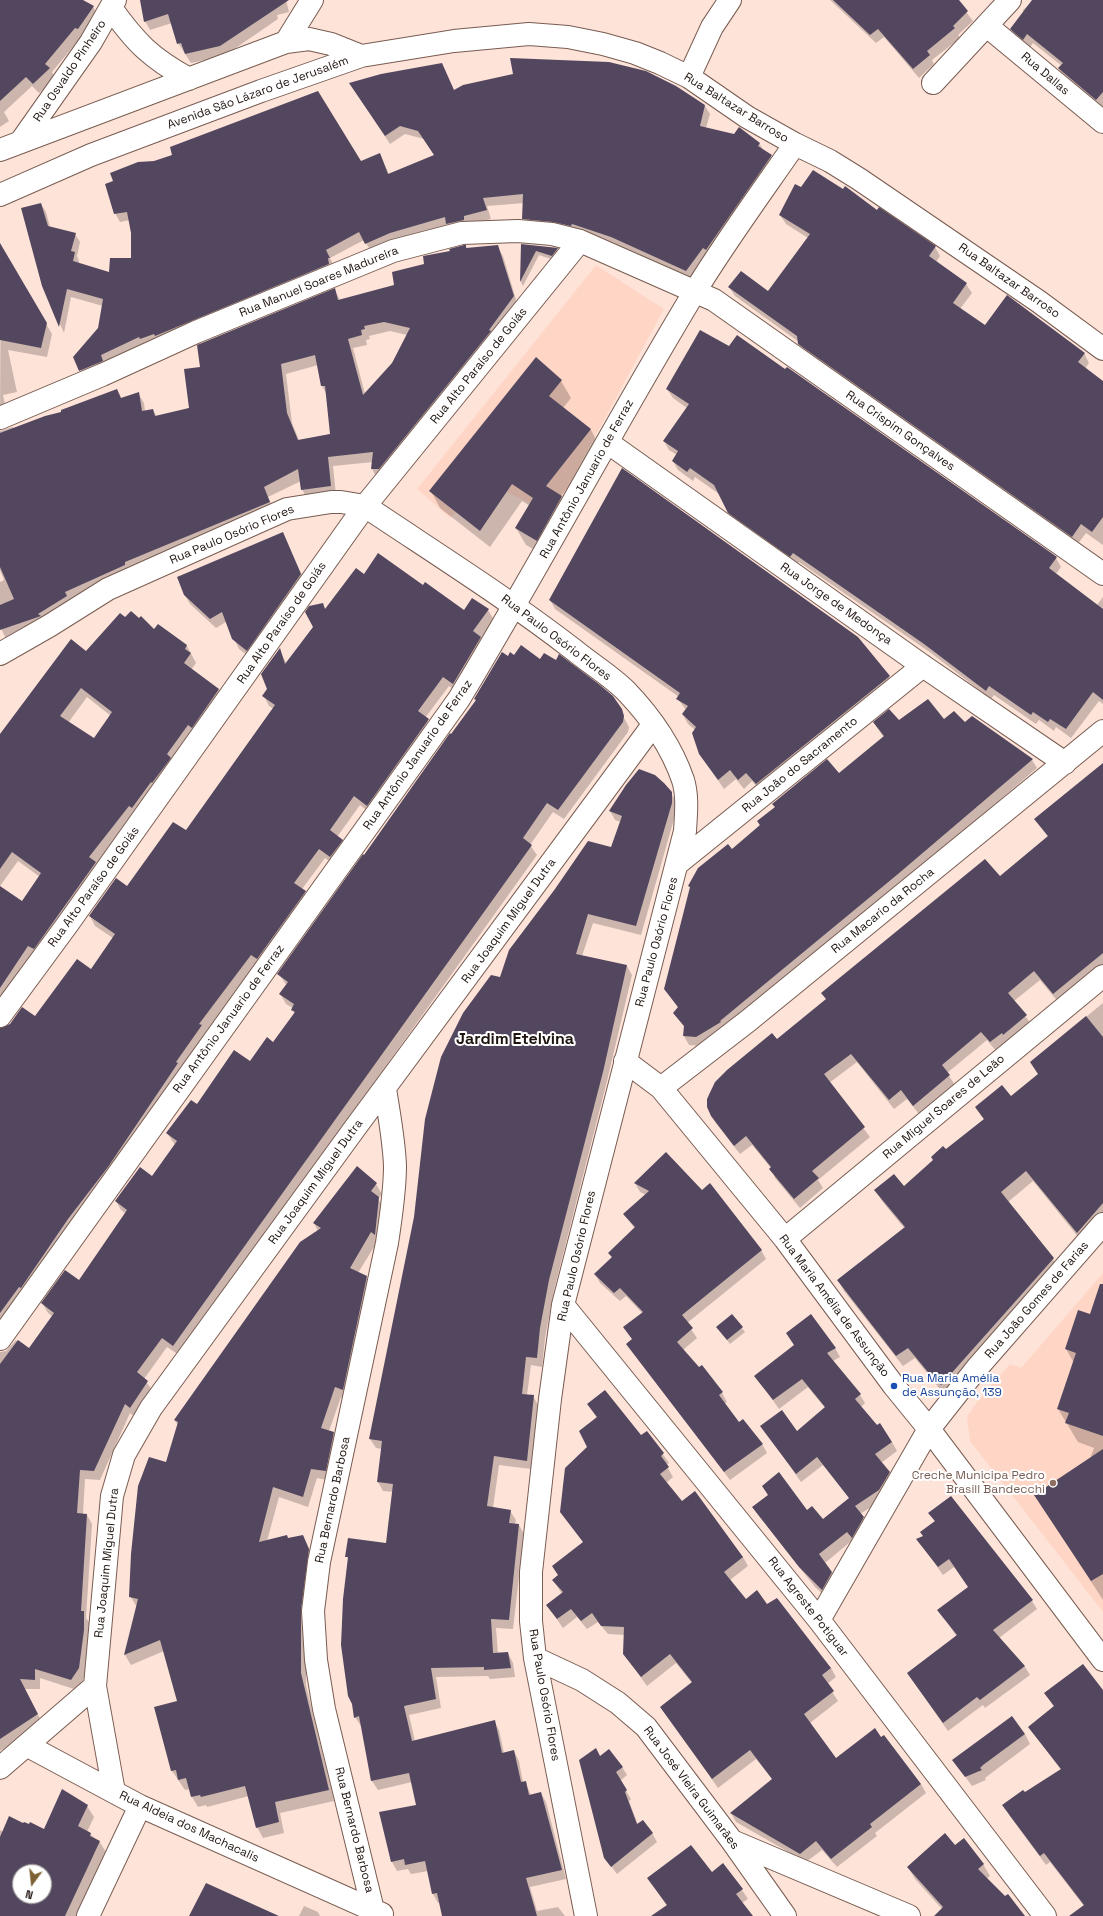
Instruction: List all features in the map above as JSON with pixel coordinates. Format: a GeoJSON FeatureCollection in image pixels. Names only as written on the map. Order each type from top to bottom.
{"type":"FeatureCollection","features":[{"type":"Feature","properties":{"kind":"street"},"geometry":{"type":"LineString","coordinates":[[286,42],[312,0]]}},
{"type":"Feature","properties":{"kind":"street"},"geometry":{"type":"LineString","coordinates":[[689,77],[712,27],[730,0]]}},
{"type":"Feature","properties":{"kind":"street"},"geometry":{"type":"LineString","coordinates":[[933,83],[1010,0]]}},
{"type":"Feature","properties":{"kind":"street"},"geometry":{"type":"LineString","coordinates":[[113,4],[127,30],[145,50],[163,64],[189,79]]}},
{"type":"Feature","properties":{"kind":"street","name":"Rua Osvaldo Pinheiro"},"geometry":{"type":"LineString","coordinates":[[22,140],[64,82],[113,4]]}},
{"type":"Feature","properties":{"kind":"street","name":"Rua Dallas"},"geometry":{"type":"LineString","coordinates":[[987,26],[1103,122]]}},
{"type":"Feature","properties":{"kind":"street","name":"Rua Baltazar Barroso"},"geometry":{"type":"LineString","coordinates":[[362,56],[454,41],[528,34],[568,37],[603,44],[635,53],[689,77],[747,117],[795,144],[830,161],[859,179],[1038,301],[1103,348]]}},
{"type":"Feature","properties":{"kind":"street","name":"Avenida São Lázaro de Jerusalém"},"geometry":{"type":"LineString","coordinates":[[0,150],[22,140],[286,42],[309,39],[331,44],[362,56]]}},
{"type":"Feature","properties":{"kind":"street","name":"Avenida São Lázaro de Jerusalém"},"geometry":{"type":"LineString","coordinates":[[0,195],[106,149],[261,91],[362,56]]}},
{"type":"Feature","properties":{"kind":"street","name":"Rua Antônio Januario de Ferraz"},"geometry":{"type":"LineString","coordinates":[[0,1339],[459,699],[515,606],[695,291],[795,144]]}},
{"type":"Feature","properties":{"kind":"street","name":"Rua Manuel Soares Madureira"},"geometry":{"type":"LineString","coordinates":[[0,418],[102,375],[196,332],[393,251],[462,233],[518,231],[552,234],[580,241],[695,291]]}},
{"type":"Feature","properties":{"kind":"street","name":"Rua Alto Paraíso de Goiás"},"geometry":{"type":"LineString","coordinates":[[0,1016],[67,926],[365,506],[580,241]]}},
{"type":"Feature","properties":{"kind":"street","name":"Rua Crispim Gonçalves"},"geometry":{"type":"LineString","coordinates":[[695,291],[714,300],[1103,574]]}},
{"type":"Feature","properties":{"kind":"street","name":"Rua Jorge de Medonça"},"geometry":{"type":"LineString","coordinates":[[608,442],[923,666],[1065,763]]}},
{"type":"Feature","properties":{"kind":"street","name":"Rua Paulo Osório Flores"},"geometry":{"type":"LineString","coordinates":[[0,654],[49,626],[108,589],[287,509],[331,502],[342,502],[365,506],[515,606],[626,691],[653,725],[672,755],[683,782],[687,808],[685,831],[563,1305],[548,1415],[531,1572],[531,1621],[535,1658],[586,1916]]}},
{"type":"Feature","properties":{"kind":"street","name":"Rua João do Sacramento"},"geometry":{"type":"LineString","coordinates":[[677,864],[923,666]]}},
{"type":"Feature","properties":{"kind":"street","name":"Rua Joaquim Miguel Dutra"},"geometry":{"type":"LineString","coordinates":[[114,1792],[95,1686],[112,1496],[124,1455],[151,1408],[653,725]]}},
{"type":"Feature","properties":{"kind":"street","name":"Rua Macario da Rocha"},"geometry":{"type":"LineString","coordinates":[[661,1088],[748,1021],[1103,731]]}},
{"type":"Feature","properties":{"kind":"street","name":"Rua Miguel Soares de Leão"},"geometry":{"type":"LineString","coordinates":[[785,1239],[1103,976]]}},
{"type":"Feature","properties":{"kind":"street","name":"Rua Maria Amélia de Assunção"},"geometry":{"type":"LineString","coordinates":[[625,1061],[661,1088],[785,1239],[894,1386],[929,1429],[1103,1660]]}},
{"type":"Feature","properties":{"kind":"street","name":"Rua Bernardo Barbosa"},"geometry":{"type":"LineString","coordinates":[[380,1913],[324,1710],[316,1660],[313,1611],[319,1562],[387,1242],[393,1199],[395,1167],[386,1089]]}},
{"type":"Feature","properties":{"kind":"street","name":"Rua João Gomes de Farias"},"geometry":{"type":"LineString","coordinates":[[819,1620],[929,1429],[1010,1328],[1103,1224]]}},
{"type":"Feature","properties":{"kind":"street","name":"Rua Agreste Potiguar"},"geometry":{"type":"LineString","coordinates":[[563,1305],[819,1620],[1045,1916]]}},
{"type":"Feature","properties":{"kind":"street","name":"Rua José Vieira Guimarães"},"geometry":{"type":"LineString","coordinates":[[535,1658],[582,1680],[612,1699],[646,1727],[732,1841],[785,1916]]}},
{"type":"Feature","properties":{"kind":"street"},"geometry":{"type":"LineString","coordinates":[[0,1768],[28,1746],[95,1686]]}},
{"type":"Feature","properties":{"kind":"street","name":"Rua Aldeia dos Machacalis"},"geometry":{"type":"LineString","coordinates":[[28,1746],[140,1806],[380,1913]]}},
{"type":"Feature","properties":{"kind":"street"},"geometry":{"type":"LineString","coordinates":[[88,1916],[140,1806]]}},
{"type":"Feature","properties":{"kind":"street"},"geometry":{"type":"LineString","coordinates":[[732,1841],[909,1916]]}},
{"type":"Feature","properties":{"kind":"shaded area"},"geometry":{"type":"Polygon","coordinates":[[[596,265],[664,309],[563,496],[552,514],[486,482],[450,518],[417,489],[596,265]]]}},
{"type":"Feature","properties":{"kind":"shaded area","name":"Creche Municipa Pedro Brasill Bandecchi"},"geometry":{"type":"Polygon","coordinates":[[[1103,1273],[1103,1612],[970,1441],[967,1417],[977,1402],[1010,1364],[1021,1368],[1103,1273]]]}},
{"type":"Feature","properties":{"kind":"building"},"geometry":{"type":"Polygon","coordinates":[[[0,0],[83,0],[94,6],[78,29],[75,28],[45,64],[50,68],[33,84],[26,77],[0,101],[0,0]]]}},
{"type":"Feature","properties":{"kind":"building"},"geometry":{"type":"Polygon","coordinates":[[[140,0],[289,0],[220,46],[185,54],[181,43],[177,44],[168,14],[144,22],[140,0]]]}},
{"type":"Feature","properties":{"kind":"building"},"geometry":{"type":"Polygon","coordinates":[[[833,0],[959,0],[968,11],[953,26],[955,28],[927,51],[930,55],[913,69],[878,29],[870,35],[833,0]]]}},
{"type":"Feature","properties":{"kind":"building"},"geometry":{"type":"Polygon","coordinates":[[[1032,0],[1103,0],[1103,92],[1096,100],[1058,68],[1063,63],[1027,34],[1023,40],[1010,29],[1032,0]]]}},
{"type":"Feature","properties":{"kind":"building"},"geometry":{"type":"Polygon","coordinates":[[[510,58],[609,62],[646,71],[676,86],[705,105],[700,126],[734,134],[739,127],[760,143],[758,146],[772,155],[706,250],[703,248],[686,271],[611,237],[572,224],[571,226],[553,222],[522,219],[523,194],[483,198],[487,210],[464,216],[464,220],[446,224],[445,217],[390,233],[365,244],[359,232],[326,250],[330,258],[328,258],[329,264],[155,336],[154,334],[140,339],[139,337],[101,355],[103,361],[79,371],[73,357],[98,328],[103,299],[67,289],[59,327],[42,286],[21,208],[41,203],[48,226],[76,233],[71,251],[75,252],[73,261],[109,272],[110,258],[131,258],[131,233],[127,212],[114,214],[105,184],[113,181],[110,173],[138,162],[154,161],[172,155],[170,147],[318,91],[361,161],[380,153],[388,174],[434,155],[418,131],[400,126],[385,136],[349,83],[381,74],[442,63],[454,90],[463,85],[513,74],[510,58]]]}},
{"type":"Feature","properties":{"kind":"building"},"geometry":{"type":"Polygon","coordinates":[[[813,170],[843,189],[845,186],[877,210],[879,207],[936,246],[929,256],[967,283],[953,303],[985,325],[1007,295],[1085,353],[1078,362],[1103,381],[1103,517],[1092,532],[1081,524],[1072,537],[798,344],[797,336],[728,287],[741,271],[768,291],[810,234],[779,215],[795,184],[801,187],[813,170]]]}},
{"type":"Feature","properties":{"kind":"building"},"geometry":{"type":"Polygon","coordinates":[[[0,243],[47,323],[41,348],[0,340],[0,243]]]}},
{"type":"Feature","properties":{"kind":"building"},"geometry":{"type":"Polygon","coordinates":[[[521,244],[558,248],[552,256],[536,251],[520,282],[521,244]]]}},
{"type":"Feature","properties":{"kind":"building"},"geometry":{"type":"Polygon","coordinates":[[[464,245],[466,245],[466,248],[498,245],[514,296],[489,330],[491,331],[379,469],[371,469],[373,452],[328,457],[331,486],[301,490],[298,469],[264,487],[270,502],[125,562],[125,565],[65,592],[67,596],[38,614],[41,616],[0,630],[0,605],[14,599],[0,567],[0,433],[45,416],[61,412],[61,410],[117,389],[121,398],[139,392],[142,411],[153,409],[155,416],[189,408],[184,369],[200,367],[197,345],[335,288],[338,300],[394,285],[392,272],[424,264],[423,256],[450,251],[449,249],[464,245]],[[384,322],[364,326],[365,329],[361,330],[362,335],[348,339],[363,395],[392,363],[410,328],[384,322]],[[315,355],[281,364],[287,413],[298,440],[330,434],[325,386],[321,386],[315,355]]]}},
{"type":"Feature","properties":{"kind":"building"},"geometry":{"type":"Polygon","coordinates":[[[700,330],[729,346],[737,335],[785,369],[787,367],[1057,557],[1049,568],[1103,609],[1103,700],[1093,692],[1066,729],[1050,719],[1048,722],[1033,712],[1031,715],[989,686],[986,691],[924,644],[793,553],[790,557],[728,513],[714,485],[690,468],[687,472],[672,461],[678,451],[663,441],[689,404],[666,389],[700,330]]]}},
{"type":"Feature","properties":{"kind":"building"},"geometry":{"type":"Polygon","coordinates":[[[536,357],[562,380],[549,396],[591,429],[546,486],[562,496],[537,541],[515,528],[533,498],[512,484],[480,531],[429,491],[536,357]]]}},
{"type":"Feature","properties":{"kind":"building"},"geometry":{"type":"Polygon","coordinates":[[[622,468],[858,637],[890,676],[756,784],[746,773],[738,780],[730,770],[718,780],[699,754],[692,733],[696,727],[682,714],[688,706],[676,699],[680,693],[549,600],[622,468]]]}},
{"type":"Feature","properties":{"kind":"building"},"geometry":{"type":"Polygon","coordinates":[[[283,532],[301,574],[247,651],[232,639],[222,612],[210,619],[184,595],[177,577],[283,532]]]}},
{"type":"Feature","properties":{"kind":"building"},"geometry":{"type":"Polygon","coordinates":[[[378,553],[423,585],[425,582],[464,610],[472,598],[489,609],[473,631],[481,637],[453,684],[443,677],[418,711],[429,719],[367,806],[354,796],[330,830],[343,840],[330,857],[319,849],[294,883],[306,891],[257,959],[251,955],[199,1024],[202,1025],[176,1062],[178,1063],[108,1167],[68,1219],[21,1288],[19,1287],[0,1313],[0,1028],[10,1024],[22,1007],[35,1016],[77,959],[91,969],[115,934],[89,916],[116,878],[127,886],[173,822],[186,830],[275,705],[262,696],[267,689],[261,674],[280,648],[285,664],[313,627],[305,612],[309,606],[323,603],[325,609],[356,568],[364,574],[378,553]]]}},
{"type":"Feature","properties":{"kind":"building"},"geometry":{"type":"Polygon","coordinates":[[[131,611],[139,618],[141,616],[154,629],[158,624],[187,645],[185,649],[191,653],[184,663],[219,689],[192,728],[188,725],[167,754],[171,758],[152,783],[151,782],[132,808],[129,806],[89,857],[96,862],[34,949],[28,946],[0,988],[0,886],[22,901],[41,873],[12,852],[0,869],[0,734],[71,639],[86,651],[120,613],[125,617],[131,611]],[[81,688],[60,716],[94,738],[112,712],[81,688]]]}},
{"type":"Feature","properties":{"kind":"building"},"geometry":{"type":"Polygon","coordinates":[[[521,645],[540,659],[544,653],[556,660],[559,654],[613,696],[622,709],[624,716],[623,722],[558,810],[547,803],[523,838],[532,845],[173,1346],[162,1338],[137,1372],[148,1381],[130,1408],[125,1404],[94,1471],[80,1470],[77,1513],[87,1514],[81,1611],[84,1611],[84,1630],[79,1668],[71,1680],[35,1669],[35,1680],[20,1679],[38,1714],[0,1739],[0,1364],[18,1340],[29,1348],[54,1313],[41,1303],[65,1270],[79,1280],[127,1210],[115,1201],[140,1167],[152,1176],[177,1141],[166,1133],[191,1100],[197,1104],[234,1050],[250,1061],[267,1037],[273,1042],[295,1012],[291,1010],[294,1004],[279,994],[288,982],[277,974],[363,854],[364,855],[450,733],[451,734],[476,700],[474,699],[502,652],[508,656],[510,652],[514,655],[521,645]]]}},
{"type":"Feature","properties":{"kind":"building"},"geometry":{"type":"Polygon","coordinates":[[[928,699],[944,719],[954,711],[965,722],[972,716],[1033,759],[898,874],[720,1021],[721,1022],[696,1037],[683,1036],[684,1026],[673,1013],[678,1007],[664,989],[690,887],[688,886],[698,868],[728,844],[732,849],[760,825],[757,821],[775,807],[772,804],[827,759],[839,773],[884,736],[873,722],[889,709],[899,720],[928,699]]]}},
{"type":"Feature","properties":{"kind":"building"},"geometry":{"type":"Polygon","coordinates":[[[1103,763],[1103,953],[1053,994],[1034,971],[1008,993],[1027,1015],[1003,1035],[1002,1033],[990,1042],[981,1032],[942,1065],[950,1075],[913,1106],[901,1090],[889,1100],[851,1054],[824,1074],[865,1127],[812,1171],[819,1178],[794,1199],[769,1169],[771,1167],[746,1136],[734,1146],[711,1116],[707,1107],[707,1099],[715,1082],[727,1070],[772,1033],[777,1039],[826,999],[821,993],[985,859],[1000,876],[1048,836],[1034,819],[1103,763]]]}},
{"type":"Feature","properties":{"kind":"building"},"geometry":{"type":"Polygon","coordinates":[[[639,769],[655,775],[664,783],[672,792],[672,803],[636,926],[588,914],[576,954],[627,965],[603,1072],[549,1280],[540,1328],[537,1358],[526,1357],[522,1394],[534,1395],[527,1461],[494,1456],[487,1506],[511,1510],[509,1523],[519,1524],[509,1620],[491,1619],[493,1653],[508,1652],[511,1668],[484,1670],[484,1667],[431,1668],[436,1699],[404,1706],[412,1741],[495,1720],[502,1753],[514,1750],[521,1782],[526,1781],[529,1795],[541,1792],[562,1870],[526,1878],[537,1916],[442,1916],[437,1893],[432,1894],[425,1861],[405,1865],[404,1859],[391,1862],[379,1812],[416,1805],[409,1773],[371,1781],[359,1716],[354,1718],[352,1704],[348,1696],[341,1645],[343,1599],[348,1557],[345,1557],[348,1538],[386,1543],[393,1484],[377,1482],[382,1441],[369,1439],[414,1217],[425,1119],[441,1057],[463,1013],[491,975],[500,977],[509,950],[555,889],[588,841],[611,847],[622,816],[609,811],[626,785],[639,769]]]}},
{"type":"Feature","properties":{"kind":"building"},"geometry":{"type":"Polygon","coordinates":[[[1086,1016],[1103,1037],[1103,1203],[1077,1233],[1026,1171],[1001,1192],[1054,1258],[941,1385],[932,1377],[908,1348],[896,1356],[837,1280],[905,1227],[874,1190],[894,1174],[904,1186],[933,1160],[931,1157],[943,1146],[946,1149],[984,1119],[975,1107],[1002,1085],[1011,1096],[1038,1074],[1030,1062],[1086,1016]]]}},
{"type":"Feature","properties":{"kind":"building"},"geometry":{"type":"Polygon","coordinates":[[[666,1152],[702,1190],[710,1183],[762,1250],[682,1315],[693,1328],[677,1342],[699,1367],[702,1365],[723,1392],[719,1395],[739,1422],[743,1419],[763,1444],[724,1472],[626,1344],[632,1339],[623,1327],[643,1312],[620,1288],[614,1293],[594,1274],[612,1257],[608,1253],[635,1227],[623,1214],[649,1191],[634,1183],[666,1152]]]}},
{"type":"Feature","properties":{"kind":"building"},"geometry":{"type":"Polygon","coordinates":[[[357,1166],[377,1183],[371,1191],[379,1197],[375,1235],[371,1232],[350,1268],[367,1276],[343,1390],[335,1387],[321,1428],[334,1432],[326,1471],[311,1469],[303,1497],[273,1487],[259,1542],[287,1535],[288,1538],[303,1535],[309,1549],[301,1610],[301,1673],[329,1790],[275,1802],[279,1822],[256,1828],[245,1786],[201,1797],[200,1795],[191,1797],[186,1778],[178,1780],[176,1770],[171,1771],[154,1707],[177,1701],[160,1640],[124,1655],[138,1599],[129,1597],[131,1554],[138,1486],[149,1457],[166,1462],[178,1422],[174,1420],[300,1242],[321,1228],[313,1223],[357,1166]]]}},
{"type":"Feature","properties":{"kind":"building"},"geometry":{"type":"Polygon","coordinates":[[[1100,1284],[1103,1284],[1103,1436],[1065,1423],[1069,1413],[1057,1409],[1076,1353],[1065,1349],[1078,1310],[1090,1314],[1100,1284]]]}},
{"type":"Feature","properties":{"kind":"building"},"geometry":{"type":"Polygon","coordinates":[[[732,1314],[743,1327],[727,1340],[716,1327],[732,1314]]]}},
{"type":"Feature","properties":{"kind":"building"},"geometry":{"type":"Polygon","coordinates":[[[811,1314],[836,1348],[827,1353],[861,1394],[855,1399],[877,1425],[880,1423],[892,1442],[875,1454],[890,1472],[879,1490],[855,1506],[864,1517],[852,1538],[847,1532],[819,1554],[832,1572],[822,1590],[799,1567],[752,1507],[768,1495],[762,1486],[779,1472],[807,1510],[812,1506],[823,1519],[849,1498],[817,1457],[796,1474],[760,1426],[782,1410],[797,1431],[825,1407],[802,1379],[773,1400],[754,1376],[794,1345],[786,1333],[811,1314]]]}},
{"type":"Feature","properties":{"kind":"building"},"geometry":{"type":"Polygon","coordinates":[[[605,1390],[641,1435],[647,1431],[664,1453],[661,1456],[669,1467],[660,1474],[682,1501],[695,1491],[743,1557],[724,1572],[746,1599],[757,1590],[767,1604],[777,1598],[831,1668],[822,1675],[834,1691],[804,1714],[836,1758],[875,1728],[881,1737],[884,1735],[921,1784],[870,1824],[872,1827],[831,1859],[816,1841],[800,1854],[730,1813],[772,1779],[750,1750],[712,1779],[660,1707],[692,1682],[670,1654],[641,1677],[623,1654],[624,1627],[601,1626],[592,1613],[581,1621],[571,1609],[557,1619],[546,1605],[563,1592],[552,1580],[558,1575],[552,1566],[583,1542],[560,1512],[565,1468],[587,1447],[579,1431],[597,1417],[587,1404],[605,1390]]]}},
{"type":"Feature","properties":{"kind":"building"},"geometry":{"type":"Polygon","coordinates":[[[1103,1449],[1103,1574],[1091,1581],[1034,1495],[1103,1449]]]}},
{"type":"Feature","properties":{"kind":"building"},"geometry":{"type":"Polygon","coordinates":[[[951,1496],[1033,1600],[993,1630],[1025,1666],[980,1700],[977,1697],[943,1723],[907,1673],[957,1635],[937,1610],[968,1587],[949,1559],[938,1567],[916,1539],[923,1536],[920,1532],[935,1521],[928,1513],[951,1496]]]}},
{"type":"Feature","properties":{"kind":"building"},"geometry":{"type":"Polygon","coordinates":[[[1083,1664],[1103,1690],[1103,1916],[1069,1916],[1084,1905],[1044,1853],[1040,1856],[1002,1805],[1023,1790],[1025,1792],[1061,1769],[1028,1727],[1054,1706],[1044,1693],[1083,1664]]]}},
{"type":"Feature","properties":{"kind":"building"},"geometry":{"type":"Polygon","coordinates":[[[1012,1716],[1025,1734],[983,1765],[980,1768],[982,1770],[965,1777],[952,1760],[1012,1716]]]}},
{"type":"Feature","properties":{"kind":"building"},"geometry":{"type":"Polygon","coordinates":[[[596,1748],[600,1756],[609,1749],[623,1767],[616,1772],[627,1790],[625,1792],[637,1824],[643,1820],[653,1833],[611,1867],[604,1858],[579,1760],[596,1748]]]}},
{"type":"Feature","properties":{"kind":"building"},"geometry":{"type":"Polygon","coordinates":[[[62,1789],[88,1805],[78,1826],[91,1833],[90,1836],[100,1841],[65,1916],[0,1916],[0,1837],[9,1816],[23,1823],[29,1824],[30,1822],[44,1829],[62,1789]]]}},
{"type":"Feature","properties":{"kind":"building"},"geometry":{"type":"Polygon","coordinates":[[[945,1833],[955,1845],[964,1838],[984,1864],[978,1869],[1005,1896],[1008,1894],[1025,1916],[934,1916],[943,1907],[907,1867],[945,1833]]]}},
{"type":"Feature","properties":{"kind":"building"},"geometry":{"type":"Polygon","coordinates":[[[691,1845],[712,1872],[723,1863],[743,1889],[736,1894],[753,1916],[651,1916],[667,1905],[647,1878],[691,1845]]]}},
{"type":"Feature","properties":{"kind":"building"},"geometry":{"type":"Polygon","coordinates":[[[206,1883],[279,1916],[189,1916],[206,1883]]]}},
{"type":"Feature","properties":{"kind":"place","name":"Rua Maria Amélia de Assunção, 139"},"geometry":{"type":"Point","coordinates":[894,1386]}},
{"type":"Feature","properties":{"kind":"place","name":"Creche Municipa Pedro Brasill Bandecchi"},"geometry":{"type":"Point","coordinates":[1053,1483]}},
{"type":"Feature","properties":{"kind":"district","name":"Jardim Etelvina"},"geometry":{"type":"Point","coordinates":[515,1040]}}]}
